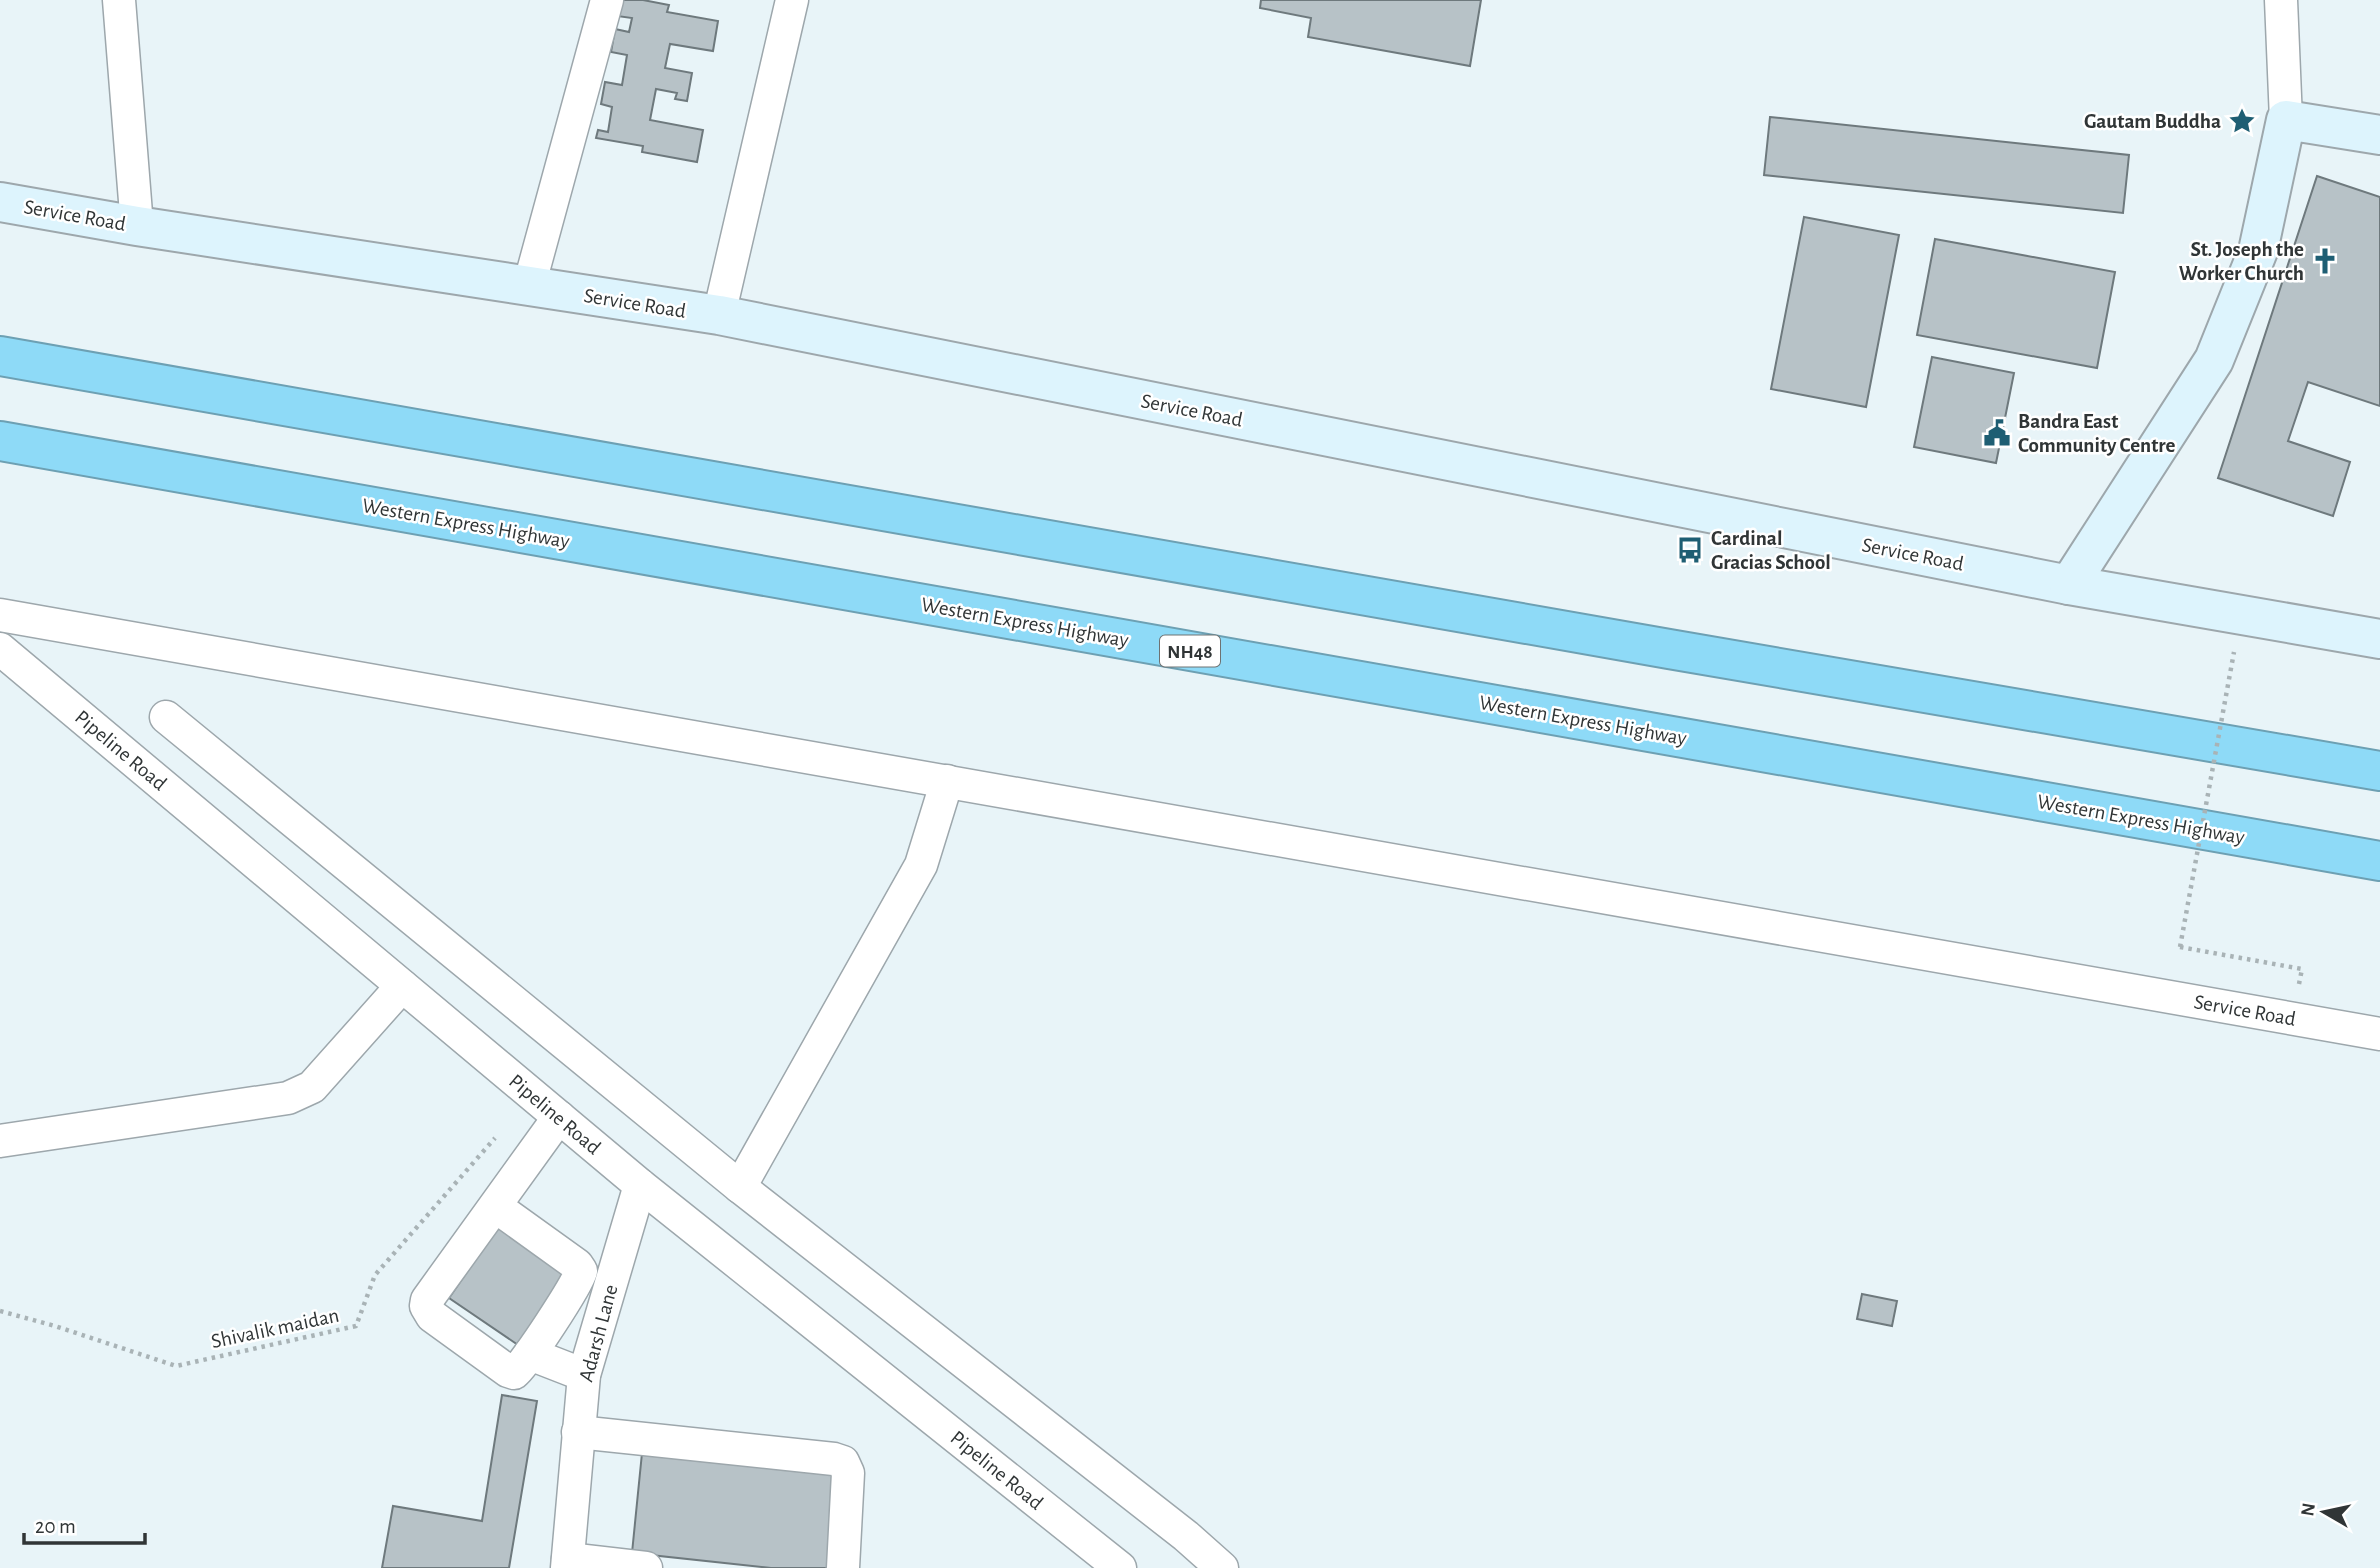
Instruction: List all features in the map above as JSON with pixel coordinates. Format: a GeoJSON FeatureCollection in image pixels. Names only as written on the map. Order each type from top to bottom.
{"type":"FeatureCollection","features":[{"type":"Feature","properties":{"kind":"highway"},"geometry":{"type":"LineString","coordinates":[[0,356],[1655,647],[2380,771]]}},
{"type":"Feature","properties":{"kind":"highway","name":"Western Express Highway"},"geometry":{"type":"LineString","coordinates":[[0,441],[2380,861]]}},
{"type":"Feature","properties":{"kind":"street"},"geometry":{"type":"LineString","coordinates":[[119,0],[137,226]]}},
{"type":"Feature","properties":{"kind":"street"},"geometry":{"type":"LineString","coordinates":[[529,286],[607,0]]}},
{"type":"Feature","properties":{"kind":"street"},"geometry":{"type":"LineString","coordinates":[[719,315],[792,0]]}},
{"type":"Feature","properties":{"kind":"street"},"geometry":{"type":"LineString","coordinates":[[2069,585],[2214,360],[2258,251],[2286,120],[2281,0]]}},
{"type":"Feature","properties":{"kind":"street"},"geometry":{"type":"LineString","coordinates":[[2286,120],[2380,135]]}},
{"type":"Feature","properties":{"kind":"street","name":"Service Road"},"geometry":{"type":"LineString","coordinates":[[0,202],[137,226],[719,315],[2069,585],[2380,639]]}},
{"type":"Feature","properties":{"kind":"street","name":"Service Road"},"geometry":{"type":"LineString","coordinates":[[0,615],[2380,1034]]}},
{"type":"Feature","properties":{"kind":"street","name":"Pipeline Road"},"geometry":{"type":"LineString","coordinates":[[0,649],[640,1185],[1120,1568]]}},
{"type":"Feature","properties":{"kind":"street"},"geometry":{"type":"LineString","coordinates":[[166,717],[740,1187],[1186,1535],[1222,1568]]}},
{"type":"Feature","properties":{"kind":"street"},"geometry":{"type":"LineString","coordinates":[[740,1187],[920,865],[947,782]]}},
{"type":"Feature","properties":{"kind":"street"},"geometry":{"type":"LineString","coordinates":[[0,1141],[288,1098],[312,1087],[401,986]]}},
{"type":"Feature","properties":{"kind":"street"},"geometry":{"type":"LineString","coordinates":[[495,1206],[577,1265],[581,1271],[530,1354],[514,1373],[432,1316],[426,1306],[428,1300],[495,1206],[559,1117]]}},
{"type":"Feature","properties":{"kind":"street","name":"Adarsh Lane"},"geometry":{"type":"LineString","coordinates":[[568,1564],[584,1375],[640,1185]]}},
{"type":"Feature","properties":{"kind":"street"},"geometry":{"type":"LineString","coordinates":[[530,1354],[584,1375]]}},
{"type":"Feature","properties":{"kind":"street"},"geometry":{"type":"LineString","coordinates":[[578,1432],[843,1462],[848,1473],[843,1568]]}},
{"type":"Feature","properties":{"kind":"street"},"geometry":{"type":"LineString","coordinates":[[568,1564],[646,1568]]}},
{"type":"Feature","properties":{"kind":"path"},"geometry":{"type":"LineString","coordinates":[[2234,652],[2180,947],[2302,969]]}},
{"type":"Feature","properties":{"kind":"path","name":"Shivalik maidan"},"geometry":{"type":"LineString","coordinates":[[0,1311],[176,1366],[356,1326],[375,1275],[532,1095]]}},
{"type":"Feature","properties":{"kind":"building"},"geometry":{"type":"Polygon","coordinates":[[[620,0],[643,0],[669,5],[667,12],[718,21],[713,51],[670,44],[665,68],[692,73],[687,101],[675,99],[677,93],[656,89],[650,120],[703,130],[697,162],[642,152],[643,146],[596,138],[598,130],[608,132],[612,107],[601,104],[605,82],[622,85],[627,55],[611,52],[615,29],[629,32],[632,18],[617,16],[620,0]]]}},
{"type":"Feature","properties":{"kind":"building"},"geometry":{"type":"Polygon","coordinates":[[[1261,0],[1481,0],[1470,66],[1308,37],[1311,18],[1260,8],[1261,0]]]}},
{"type":"Feature","properties":{"kind":"building"},"geometry":{"type":"Polygon","coordinates":[[[1770,117],[2129,155],[2123,213],[1764,175],[1770,117]]]}},
{"type":"Feature","properties":{"kind":"building"},"geometry":{"type":"Polygon","coordinates":[[[2317,176],[2380,197],[2380,406],[2308,382],[2288,441],[2350,462],[2333,516],[2218,478],[2317,176]]]}},
{"type":"Feature","properties":{"kind":"building"},"geometry":{"type":"Polygon","coordinates":[[[1804,217],[1899,235],[1866,407],[1771,389],[1804,217]]]}},
{"type":"Feature","properties":{"kind":"building"},"geometry":{"type":"Polygon","coordinates":[[[1935,239],[2115,272],[2097,368],[1917,335],[1935,239]]]}},
{"type":"Feature","properties":{"kind":"building"},"geometry":{"type":"Polygon","coordinates":[[[1932,357],[2014,373],[1996,463],[1914,447],[1932,357]]]}},
{"type":"Feature","properties":{"kind":"building"},"geometry":{"type":"Polygon","coordinates":[[[501,1222],[575,1273],[524,1349],[449,1298],[501,1222]]]}},
{"type":"Feature","properties":{"kind":"building"},"geometry":{"type":"Polygon","coordinates":[[[1862,1294],[1897,1301],[1892,1326],[1857,1319],[1862,1294]]]}},
{"type":"Feature","properties":{"kind":"building"},"geometry":{"type":"Polygon","coordinates":[[[502,1395],[537,1401],[509,1568],[382,1568],[393,1506],[482,1521],[502,1395]]]}},
{"type":"Feature","properties":{"kind":"building"},"geometry":{"type":"Polygon","coordinates":[[[642,1453],[837,1473],[827,1568],[771,1568],[632,1553],[642,1453]]]}},
{"type":"Feature","properties":{"kind":"place","name":"Gautam Buddha"},"geometry":{"type":"Point","coordinates":[2242,121]}},
{"type":"Feature","properties":{"kind":"place","name":"St. Joseph the Worker Church"},"geometry":{"type":"Point","coordinates":[2325,261]}},
{"type":"Feature","properties":{"kind":"place","name":"Bandra East Community Centre"},"geometry":{"type":"Point","coordinates":[1997,433]}},
{"type":"Feature","properties":{"kind":"place","name":"Cardinal Gracias School"},"geometry":{"type":"Point","coordinates":[1690,550]}}]}
